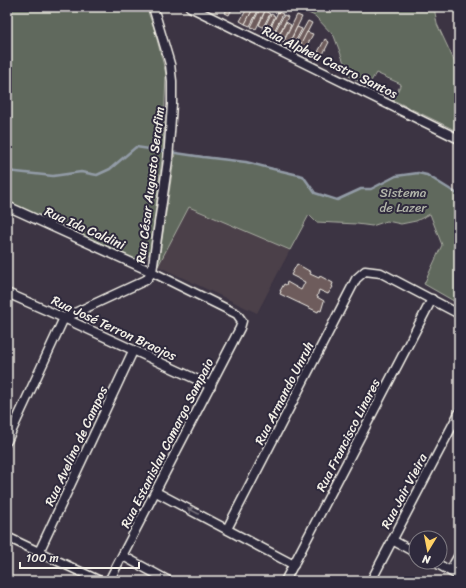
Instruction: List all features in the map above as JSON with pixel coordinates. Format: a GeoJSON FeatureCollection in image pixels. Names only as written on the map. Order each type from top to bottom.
{"type":"FeatureCollection","features":[{"type":"Feature","properties":{"kind":"street","name":"Rua César Augusto Serafim"},"geometry":{"type":"LineString","coordinates":[[152,272],[168,160],[172,89],[170,64],[153,7]]}},
{"type":"Feature","properties":{"kind":"street","name":"Rua Alpheu Castro Santos"},"geometry":{"type":"LineString","coordinates":[[190,7],[459,139]]}},
{"type":"Feature","properties":{"kind":"street","name":"Rua Ida Caldini"},"geometry":{"type":"LineString","coordinates":[[7,206],[152,272],[240,316]]}},
{"type":"Feature","properties":{"kind":"street","name":"Rua Armando Unruh"},"geometry":{"type":"LineString","coordinates":[[227,529],[356,279],[365,271],[381,273],[432,299]]}},
{"type":"Feature","properties":{"kind":"street"},"geometry":{"type":"LineString","coordinates":[[7,441],[64,318],[146,280],[152,272]]}},
{"type":"Feature","properties":{"kind":"street","name":"Rua José Terron Braojos"},"geometry":{"type":"LineString","coordinates":[[7,293],[211,386]]}},
{"type":"Feature","properties":{"kind":"street"},"geometry":{"type":"LineString","coordinates":[[432,299],[459,314]]}},
{"type":"Feature","properties":{"kind":"street","name":"Rua Francisco Linares"},"geometry":{"type":"LineString","coordinates":[[285,581],[432,299]]}},
{"type":"Feature","properties":{"kind":"street","name":"Rua Estanislau Camargo Sampaio"},"geometry":{"type":"LineString","coordinates":[[110,581],[240,328],[242,321],[240,316]]}},
{"type":"Feature","properties":{"kind":"street","name":"Rua Avelino de Campos"},"geometry":{"type":"LineString","coordinates":[[39,552],[134,351]]}},
{"type":"Feature","properties":{"kind":"street","name":"Rua Jair Vieira"},"geometry":{"type":"LineString","coordinates":[[372,581],[459,413]]}},
{"type":"Feature","properties":{"kind":"street"},"geometry":{"type":"LineString","coordinates":[[156,492],[294,565]]}},
{"type":"Feature","properties":{"kind":"street"},"geometry":{"type":"LineString","coordinates":[[7,537],[100,581]]}},
{"type":"Feature","properties":{"kind":"street"},"geometry":{"type":"LineString","coordinates":[[392,540],[408,549]]}},
{"type":"Feature","properties":{"kind":"street"},"geometry":{"type":"LineString","coordinates":[[459,555],[450,571],[459,576]]}},
{"type":"Feature","properties":{"kind":"street"},"geometry":{"type":"LineString","coordinates":[[123,556],[169,581]]}},
{"type":"Feature","properties":{"kind":"shaded area"},"geometry":{"type":"Polygon","coordinates":[[[189,207],[290,250],[257,313],[158,266],[189,207]]]}},
{"type":"Feature","properties":{"kind":"green space"},"geometry":{"type":"Polygon","coordinates":[[[7,7],[146,7],[154,28],[166,74],[163,151],[150,253],[145,258],[133,259],[7,202],[7,7]]]}},
{"type":"Feature","properties":{"kind":"green space"},"geometry":{"type":"Polygon","coordinates":[[[295,7],[434,7],[437,24],[459,71],[459,132],[393,100],[401,84],[376,73],[368,86],[349,76],[334,36],[315,16],[295,7]]]}},
{"type":"Feature","properties":{"kind":"green space","name":"Sistema de Lazer"},"geometry":{"type":"Polygon","coordinates":[[[175,153],[246,162],[303,176],[315,193],[336,200],[361,189],[371,189],[396,176],[418,173],[428,176],[459,195],[459,304],[424,284],[442,245],[430,214],[416,221],[401,224],[387,221],[372,226],[316,222],[309,215],[290,250],[189,207],[158,266],[175,153]]]}},
{"type":"Feature","properties":{"kind":"building"},"geometry":{"type":"Polygon","coordinates":[[[228,7],[233,7],[229,15],[225,13],[228,7]]]}},
{"type":"Feature","properties":{"kind":"building"},"geometry":{"type":"Polygon","coordinates":[[[248,7],[254,7],[245,24],[240,21],[248,7]]]}},
{"type":"Feature","properties":{"kind":"building"},"geometry":{"type":"Polygon","coordinates":[[[254,7],[260,7],[250,26],[245,24],[254,7]]]}},
{"type":"Feature","properties":{"kind":"building"},"geometry":{"type":"Polygon","coordinates":[[[260,9],[265,11],[256,29],[251,27],[260,9]]]}},
{"type":"Feature","properties":{"kind":"building"},"geometry":{"type":"Polygon","coordinates":[[[265,11],[270,14],[263,27],[259,25],[265,11]]]}},
{"type":"Feature","properties":{"kind":"building"},"geometry":{"type":"Polygon","coordinates":[[[278,12],[283,14],[271,37],[267,35],[278,12]]]}},
{"type":"Feature","properties":{"kind":"building"},"geometry":{"type":"Polygon","coordinates":[[[271,14],[275,16],[266,35],[262,32],[271,14]]]}},
{"type":"Feature","properties":{"kind":"building"},"geometry":{"type":"Polygon","coordinates":[[[284,15],[288,17],[276,40],[272,37],[284,15]]]}},
{"type":"Feature","properties":{"kind":"building"},"geometry":{"type":"Polygon","coordinates":[[[297,15],[302,17],[288,45],[283,43],[297,15]]]}},
{"type":"Feature","properties":{"kind":"building"},"geometry":{"type":"Polygon","coordinates":[[[308,21],[312,23],[298,50],[293,48],[308,21]]]}},
{"type":"Feature","properties":{"kind":"building"},"geometry":{"type":"Polygon","coordinates":[[[286,22],[291,25],[282,43],[277,40],[286,22]]]}},
{"type":"Feature","properties":{"kind":"building"},"geometry":{"type":"Polygon","coordinates":[[[297,27],[302,29],[295,42],[291,40],[297,27]]]}},
{"type":"Feature","properties":{"kind":"building"},"geometry":{"type":"Polygon","coordinates":[[[307,32],[313,34],[303,53],[298,50],[307,32]]]}},
{"type":"Feature","properties":{"kind":"building"},"geometry":{"type":"Polygon","coordinates":[[[325,39],[329,42],[323,54],[318,52],[325,39]]]}},
{"type":"Feature","properties":{"kind":"building"},"geometry":{"type":"Polygon","coordinates":[[[297,264],[311,272],[310,274],[319,278],[320,276],[333,283],[333,287],[328,294],[319,290],[317,297],[324,301],[321,311],[319,310],[318,312],[280,294],[284,284],[286,285],[287,282],[301,290],[305,282],[291,275],[297,264]]]}},
{"type":"Feature","properties":{"kind":"waterway"},"geometry":{"type":"LineString","coordinates":[[453,7],[459,19]]}},
{"type":"Feature","properties":{"kind":"waterway"},"geometry":{"type":"LineString","coordinates":[[7,171],[53,176],[81,172],[97,175],[110,169],[136,147],[246,162],[303,176],[315,193],[337,200],[361,189],[371,189],[396,176],[418,173],[427,175],[459,195]]}}]}
